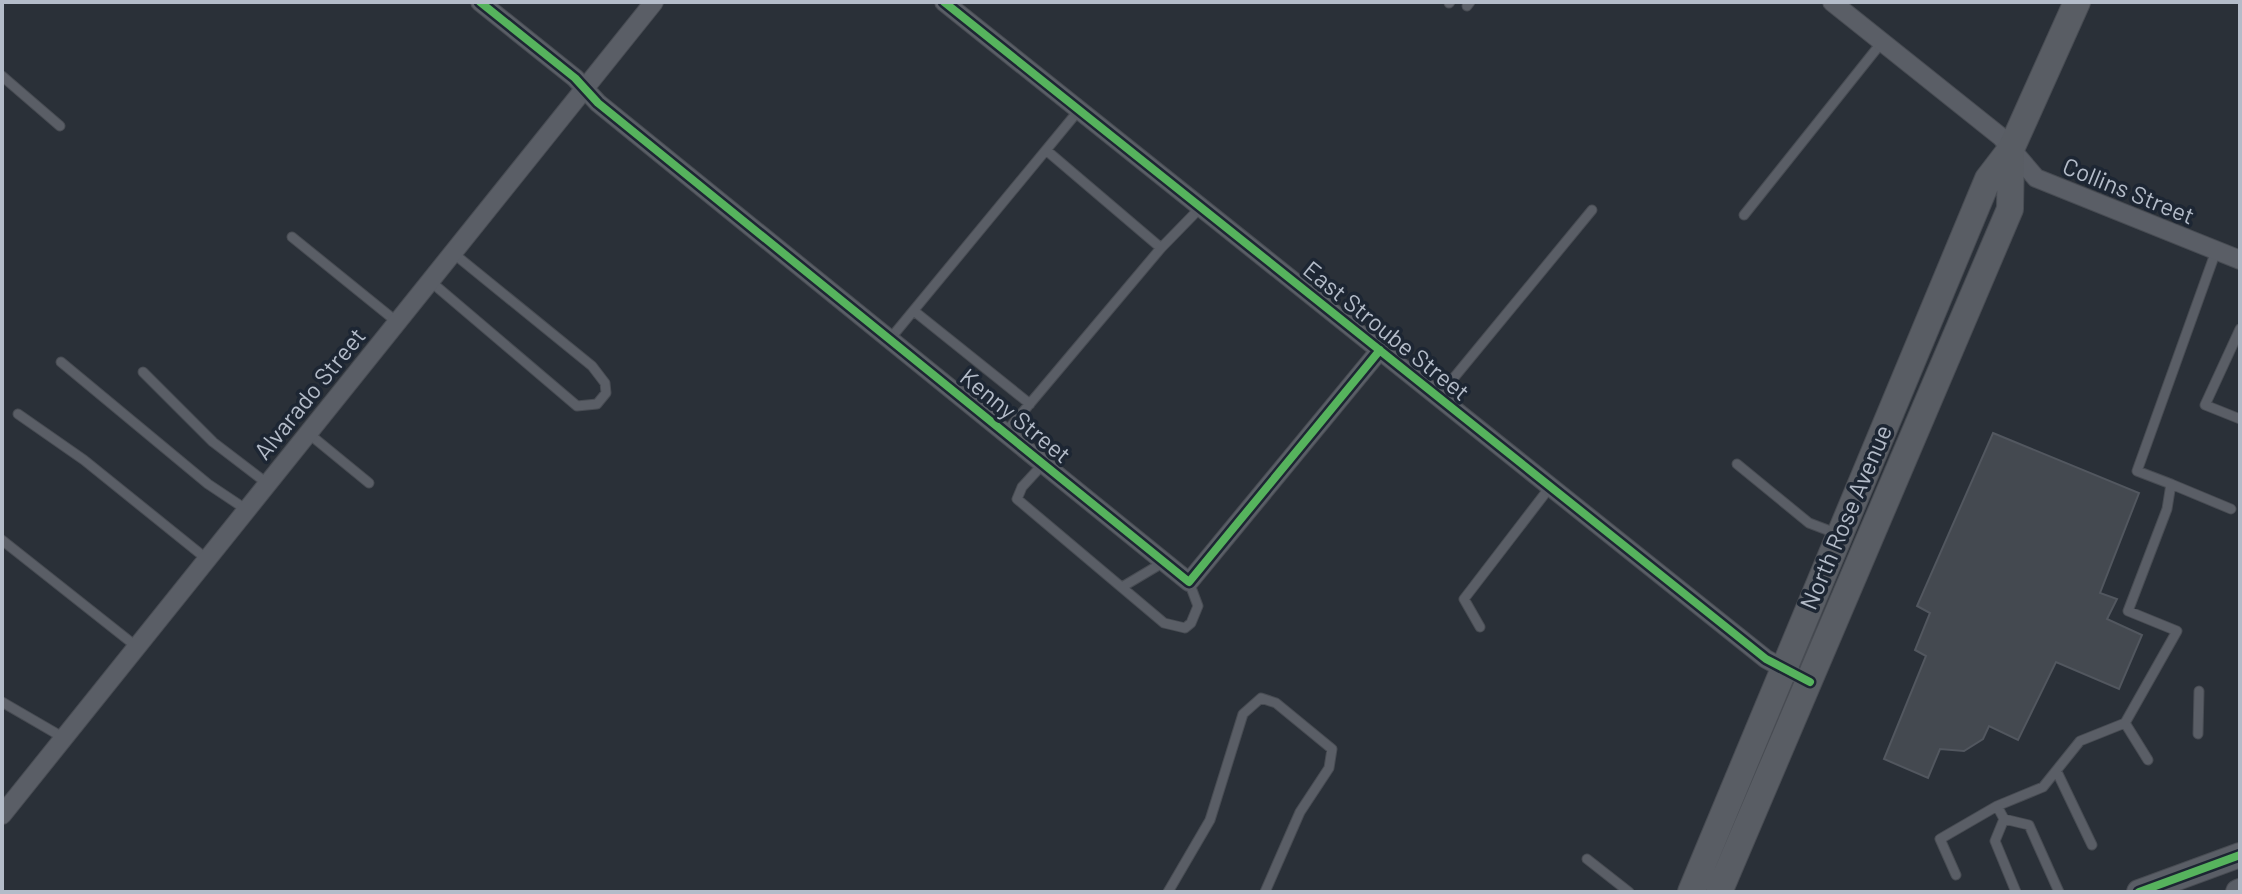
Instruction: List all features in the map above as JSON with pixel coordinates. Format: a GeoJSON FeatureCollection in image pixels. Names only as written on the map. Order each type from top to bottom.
{"type":"FeatureCollection","features":[{"type":"Feature","properties":{"kind":"main road","name":"North Rose Avenue"},"geometry":{"type":"LineString","coordinates":[[1691,892],[1782,667],[1988,179],[2011,149],[2077,2]]}},
{"type":"Feature","properties":{"kind":"main road","name":"North Rose Avenue"},"geometry":{"type":"LineString","coordinates":[[1719,892],[2010,209],[2011,149]]}},
{"type":"Feature","properties":{"kind":"street","name":"Kenny Street"},"geometry":{"type":"LineString","coordinates":[[480,2],[1189,582]]}},
{"type":"Feature","properties":{"kind":"street","name":"Alvarado Street"},"geometry":{"type":"LineString","coordinates":[[2,815],[654,2]]}},
{"type":"Feature","properties":{"kind":"street","name":"East Stroube Street"},"geometry":{"type":"LineString","coordinates":[[944,2],[1766,659],[1810,682]]}},
{"type":"Feature","properties":{"kind":"street","name":"Collins Street"},"geometry":{"type":"LineString","coordinates":[[1832,2],[2011,149],[2036,178],[2240,260]]}},
{"type":"Feature","properties":{"kind":"street"},"geometry":{"type":"LineString","coordinates":[[1189,582],[1380,350]]}},
{"type":"Feature","properties":{"kind":"street"},"geometry":{"type":"LineString","coordinates":[[2139,892],[2240,855]]}},
{"type":"Feature","properties":{"kind":"lane"},"geometry":{"type":"LineString","coordinates":[[1744,215],[1882,42]]}},
{"type":"Feature","properties":{"kind":"lane"},"geometry":{"type":"LineString","coordinates":[[2,76],[60,126]]}},
{"type":"Feature","properties":{"kind":"lane"},"geometry":{"type":"LineString","coordinates":[[890,339],[1079,110]]}},
{"type":"Feature","properties":{"kind":"lane"},"geometry":{"type":"LineString","coordinates":[[1046,150],[1161,248]]}},
{"type":"Feature","properties":{"kind":"lane"},"geometry":{"type":"LineString","coordinates":[[1006,432],[1161,248],[1201,207]]}},
{"type":"Feature","properties":{"kind":"lane"},"geometry":{"type":"LineString","coordinates":[[1438,397],[1592,210]]}},
{"type":"Feature","properties":{"kind":"lane"},"geometry":{"type":"LineString","coordinates":[[292,237],[397,322]]}},
{"type":"Feature","properties":{"kind":"lane"},"geometry":{"type":"LineString","coordinates":[[2216,251],[2137,471],[2231,509]]}},
{"type":"Feature","properties":{"kind":"lane"},"geometry":{"type":"LineString","coordinates":[[430,281],[577,406],[597,404],[606,393],[605,383],[592,366],[453,253]]}},
{"type":"Feature","properties":{"kind":"lane"},"geometry":{"type":"LineString","coordinates":[[914,311],[1030,404]]}},
{"type":"Feature","properties":{"kind":"lane"},"geometry":{"type":"LineString","coordinates":[[2240,329],[2205,405],[2240,419]]}},
{"type":"Feature","properties":{"kind":"lane"},"geometry":{"type":"LineString","coordinates":[[61,362],[208,484],[247,510]]}},
{"type":"Feature","properties":{"kind":"lane"},"geometry":{"type":"LineString","coordinates":[[143,372],[213,442],[268,484]]}},
{"type":"Feature","properties":{"kind":"lane"},"geometry":{"type":"LineString","coordinates":[[18,414],[84,460],[208,560]]}},
{"type":"Feature","properties":{"kind":"lane"},"geometry":{"type":"LineString","coordinates":[[308,433],[369,483]]}},
{"type":"Feature","properties":{"kind":"lane"},"geometry":{"type":"LineString","coordinates":[[1044,463],[1022,487],[1017,499],[1164,623],[1185,628],[1191,623],[1198,606],[1189,582]]}},
{"type":"Feature","properties":{"kind":"lane"},"geometry":{"type":"LineString","coordinates":[[1737,464],[1809,523],[1838,534]]}},
{"type":"Feature","properties":{"kind":"lane"},"geometry":{"type":"LineString","coordinates":[[1956,875],[1940,839],[1997,806],[2043,787],[2058,774],[2080,741],[2125,723],[2177,631],[2128,611],[2167,509],[2171,484]]}},
{"type":"Feature","properties":{"kind":"lane"},"geometry":{"type":"LineString","coordinates":[[1480,627],[1464,599],[1550,487]]}},
{"type":"Feature","properties":{"kind":"lane"},"geometry":{"type":"LineString","coordinates":[[2,540],[137,647]]}},
{"type":"Feature","properties":{"kind":"lane"},"geometry":{"type":"LineString","coordinates":[[1122,587],[1164,562]]}},
{"type":"Feature","properties":{"kind":"lane"},"geometry":{"type":"LineString","coordinates":[[2198,734],[2199,691]]}},
{"type":"Feature","properties":{"kind":"lane"},"geometry":{"type":"LineString","coordinates":[[1168,892],[1183,872],[1210,820],[1243,714],[1261,698],[1276,703],[1332,749],[1329,768],[1300,812],[1265,892]]}},
{"type":"Feature","properties":{"kind":"lane"},"geometry":{"type":"LineString","coordinates":[[2,702],[64,738]]}},
{"type":"Feature","properties":{"kind":"lane"},"geometry":{"type":"LineString","coordinates":[[2125,723],[2148,760]]}},
{"type":"Feature","properties":{"kind":"lane"},"geometry":{"type":"LineString","coordinates":[[2058,774],[2092,845]]}},
{"type":"Feature","properties":{"kind":"lane"},"geometry":{"type":"LineString","coordinates":[[1997,806],[2004,819],[2029,825],[2059,892]]}},
{"type":"Feature","properties":{"kind":"lane"},"geometry":{"type":"LineString","coordinates":[[2004,819],[1995,841],[2016,892]]}},
{"type":"Feature","properties":{"kind":"lane"},"geometry":{"type":"LineString","coordinates":[[1587,859],[1629,892]]}},
{"type":"Feature","properties":{"kind":"building"},"geometry":{"type":"Polygon","coordinates":[[[1993,433],[2139,493],[2100,593],[2117,599],[2107,619],[2142,635],[2119,689],[2056,662],[2018,740],[1989,726],[1983,739],[1964,751],[1940,749],[1928,778],[1884,759],[1926,656],[1915,650],[1930,613],[1917,606],[1993,433]]]}},
{"type":"Feature","properties":{"kind":"cycle path"},"geometry":{"type":"LineString","coordinates":[[480,2],[575,78],[598,103],[1189,582],[1380,350]]}},
{"type":"Feature","properties":{"kind":"cycle path"},"geometry":{"type":"LineString","coordinates":[[944,2],[1766,659],[1810,682]]}},
{"type":"Feature","properties":{"kind":"cycle path"},"geometry":{"type":"LineString","coordinates":[[2139,892],[2240,855]]}}]}
